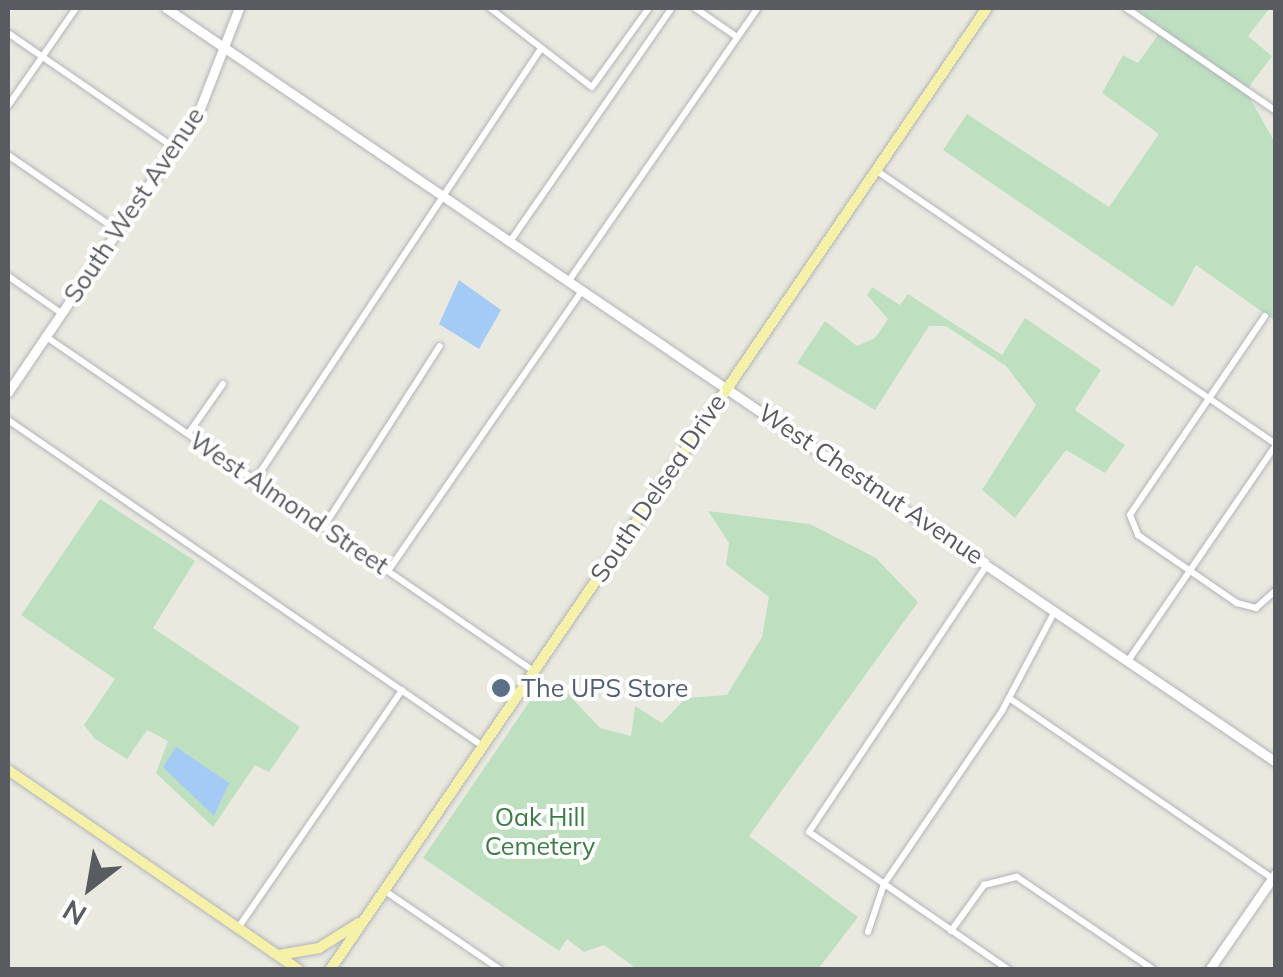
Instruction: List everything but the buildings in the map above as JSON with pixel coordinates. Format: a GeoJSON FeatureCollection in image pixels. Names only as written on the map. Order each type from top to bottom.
{"type":"FeatureCollection","features":[{"type":"Feature","properties":{"kind":"main road","name":"South Delsea Drive"},"geometry":{"type":"LineString","coordinates":[[330,970],[987,8]]}},
{"type":"Feature","properties":{"kind":"main road"},"geometry":{"type":"LineString","coordinates":[[8,770],[299,970]]}},
{"type":"Feature","properties":{"kind":"main road"},"geometry":{"type":"LineString","coordinates":[[278,955],[328,945],[364,919]]}},
{"type":"Feature","properties":{"kind":"street"},"geometry":{"type":"LineString","coordinates":[[8,106],[76,8]]}},
{"type":"Feature","properties":{"kind":"street","name":"West Chestnut Avenue"},"geometry":{"type":"LineString","coordinates":[[166,8],[1276,762]]}},
{"type":"Feature","properties":{"kind":"street","name":"South West Avenue"},"geometry":{"type":"LineString","coordinates":[[8,392],[174,148],[228,50],[239,8]]}},
{"type":"Feature","properties":{"kind":"street"},"geometry":{"type":"LineString","coordinates":[[489,10],[592,87],[649,8]]}},
{"type":"Feature","properties":{"kind":"street"},"geometry":{"type":"LineString","coordinates":[[509,243],[672,8]]}},
{"type":"Feature","properties":{"kind":"street"},"geometry":{"type":"LineString","coordinates":[[695,8],[737,37]]}},
{"type":"Feature","properties":{"kind":"street"},"geometry":{"type":"LineString","coordinates":[[568,283],[758,8]]}},
{"type":"Feature","properties":{"kind":"street"},"geometry":{"type":"LineString","coordinates":[[1126,8],[1276,111]]}},
{"type":"Feature","properties":{"kind":"street"},"geometry":{"type":"LineString","coordinates":[[8,33],[174,148]]}},
{"type":"Feature","properties":{"kind":"street"},"geometry":{"type":"LineString","coordinates":[[255,480],[540,50]]}},
{"type":"Feature","properties":{"kind":"street"},"geometry":{"type":"LineString","coordinates":[[8,155],[118,231]]}},
{"type":"Feature","properties":{"kind":"street"},"geometry":{"type":"LineString","coordinates":[[876,170],[1276,445],[1128,661]]}},
{"type":"Feature","properties":{"kind":"street"},"geometry":{"type":"LineString","coordinates":[[8,276],[61,313]]}},
{"type":"Feature","properties":{"kind":"street"},"geometry":{"type":"LineString","coordinates":[[388,572],[581,292]]}},
{"type":"Feature","properties":{"kind":"street"},"geometry":{"type":"LineString","coordinates":[[1265,316],[1130,516],[1135,532],[1251,608],[1276,590]]}},
{"type":"Feature","properties":{"kind":"street","name":"West Almond Street"},"geometry":{"type":"LineString","coordinates":[[45,336],[532,670]]}},
{"type":"Feature","properties":{"kind":"street"},"geometry":{"type":"LineString","coordinates":[[323,528],[440,346]]}},
{"type":"Feature","properties":{"kind":"street"},"geometry":{"type":"LineString","coordinates":[[188,434],[223,384]]}},
{"type":"Feature","properties":{"kind":"street"},"geometry":{"type":"LineString","coordinates":[[8,420],[481,745]]}},
{"type":"Feature","properties":{"kind":"street"},"geometry":{"type":"LineString","coordinates":[[987,564],[809,832],[1009,970]]}},
{"type":"Feature","properties":{"kind":"street"},"geometry":{"type":"LineString","coordinates":[[868,932],[884,884],[1009,698],[1056,611]]}},
{"type":"Feature","properties":{"kind":"street"},"geometry":{"type":"LineString","coordinates":[[238,928],[402,690]]}},
{"type":"Feature","properties":{"kind":"street"},"geometry":{"type":"LineString","coordinates":[[1009,698],[1274,875],[1211,969]]}},
{"type":"Feature","properties":{"kind":"street"},"geometry":{"type":"LineString","coordinates":[[951,930],[984,885],[1017,876],[1154,970]]}},
{"type":"Feature","properties":{"kind":"street"},"geometry":{"type":"LineString","coordinates":[[384,890],[501,970]]}},
{"type":"Feature","properties":{"kind":"green space"},"geometry":{"type":"Polygon","coordinates":[[[1134,8],[1270,8],[1248,36],[1272,56],[1246,91],[1275,143],[1275,321],[1196,265],[1173,307],[943,150],[967,114],[1109,207],[1159,134],[1102,93],[1123,55],[1138,63],[1163,28],[1134,8]]]}},
{"type":"Feature","properties":{"kind":"green space"},"geometry":{"type":"Polygon","coordinates":[[[872,287],[900,305],[908,294],[1002,355],[1025,318],[1101,370],[1075,410],[1125,445],[1105,473],[1066,450],[1015,518],[982,490],[1036,405],[1006,366],[946,326],[929,326],[875,410],[797,363],[825,321],[857,346],[875,338],[888,319],[867,295],[872,287]]]}},
{"type":"Feature","properties":{"kind":"green space"},"geometry":{"type":"Polygon","coordinates":[[[100,499],[195,561],[153,628],[300,727],[269,772],[255,765],[213,827],[156,773],[168,741],[147,730],[127,759],[95,739],[84,725],[115,679],[21,615],[100,499]]]}},
{"type":"Feature","properties":{"kind":"green space","name":"Oak Hill Cemetery"},"geometry":{"type":"Polygon","coordinates":[[[708,511],[810,524],[876,558],[918,602],[749,836],[858,917],[818,969],[637,969],[604,945],[584,952],[567,939],[559,951],[423,858],[538,689],[559,684],[600,728],[631,736],[635,706],[662,723],[686,698],[727,695],[762,637],[769,597],[726,565],[729,543],[708,511]]]}},
{"type":"Feature","properties":{"kind":"water"},"geometry":{"type":"Polygon","coordinates":[[[459,280],[501,310],[479,349],[439,324],[459,280]]]}},
{"type":"Feature","properties":{"kind":"water"},"geometry":{"type":"Polygon","coordinates":[[[176,747],[229,783],[214,816],[163,767],[176,747]]]}},
{"type":"Feature","properties":{"kind":"place","name":"The UPS Store"},"geometry":{"type":"Point","coordinates":[501,688]}}]}
